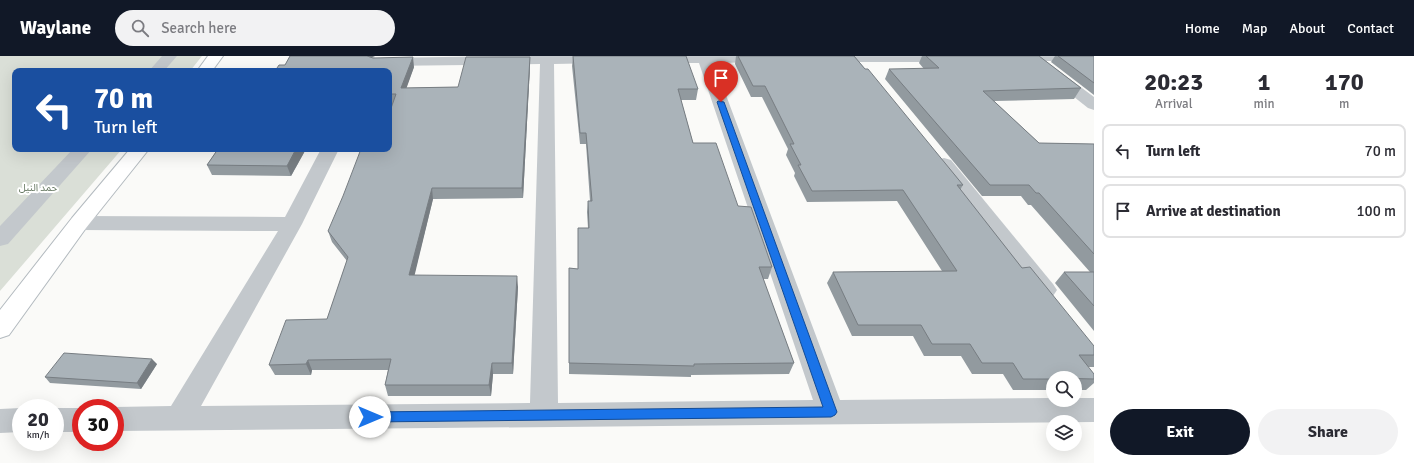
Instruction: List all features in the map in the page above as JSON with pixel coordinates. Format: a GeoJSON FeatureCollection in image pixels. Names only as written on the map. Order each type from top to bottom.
{"type":"FeatureCollection","features":[{"type":"Feature","properties":{"kind":"street"},"geometry":{"type":"LineString","coordinates":[[159,68],[170,56]]}},
{"type":"Feature","properties":{"kind":"street"},"geometry":{"type":"LineString","coordinates":[[206,68],[216,56]]}},
{"type":"Feature","properties":{"kind":"street"},"geometry":{"type":"LineString","coordinates":[[642,59],[704,57],[782,58]]}},
{"type":"Feature","properties":{"kind":"street"},"geometry":{"type":"LineString","coordinates":[[704,57],[831,412]]}},
{"type":"Feature","properties":{"kind":"street"},"geometry":{"type":"LineString","coordinates":[[857,57],[873,77]]}},
{"type":"Feature","properties":{"kind":"street"},"geometry":{"type":"LineString","coordinates":[[1001,57],[1094,57]]}},
{"type":"Feature","properties":{"kind":"street"},"geometry":{"type":"LineString","coordinates":[[1032,57],[1094,105]]}},
{"type":"Feature","properties":{"kind":"street"},"geometry":{"type":"LineString","coordinates":[[544,416],[547,58]]}},
{"type":"Feature","properties":{"kind":"street"},"geometry":{"type":"LineString","coordinates":[[374,63],[547,58],[618,59]]}},
{"type":"Feature","properties":{"kind":"street"},"geometry":{"type":"LineString","coordinates":[[812,58],[962,58]]}},
{"type":"Feature","properties":{"kind":"street"},"geometry":{"type":"LineString","coordinates":[[0,240],[80,152]]}},
{"type":"Feature","properties":{"kind":"street"},"geometry":{"type":"LineString","coordinates":[[0,328],[79,223],[138,152]]}},
{"type":"Feature","properties":{"kind":"street"},"geometry":{"type":"LineString","coordinates":[[180,418],[292,224],[328,152]]}},
{"type":"Feature","properties":{"kind":"street"},"geometry":{"type":"LineString","coordinates":[[934,152],[1054,301]]}},
{"type":"Feature","properties":{"kind":"street"},"geometry":{"type":"LineString","coordinates":[[79,223],[292,224]]}},
{"type":"Feature","properties":{"kind":"street"},"geometry":{"type":"LineString","coordinates":[[124,419],[1094,410]]}},
{"type":"Feature","properties":{"kind":"street"},"geometry":{"type":"LineString","coordinates":[[0,421],[12,420]]}},
{"type":"Feature","properties":{"kind":"green space","name":"حمد النيل"},"geometry":{"type":"Polygon","coordinates":[[[0,56],[202,56],[192,68],[12,68],[12,152],[119,152],[0,291],[0,56]]]}},
{"type":"Feature","properties":{"kind":"building"},"geometry":{"type":"Polygon","coordinates":[[[290,56],[367,56],[373,58],[413,57],[401,88],[458,87],[466,57],[530,57],[522,188],[432,188],[409,275],[517,276],[512,363],[492,363],[489,385],[385,385],[391,359],[308,360],[306,364],[269,365],[286,320],[327,319],[348,257],[328,231],[360,152],[392,152],[392,105],[396,94],[392,94],[392,68],[277,68],[279,65],[285,65],[290,56]]]}},
{"type":"Feature","properties":{"kind":"building"},"geometry":{"type":"Polygon","coordinates":[[[573,56],[686,56],[698,89],[678,89],[693,143],[716,143],[738,206],[751,207],[772,267],[759,267],[794,363],[694,364],[694,366],[569,363],[569,268],[578,269],[578,228],[589,228],[588,201],[592,201],[586,133],[580,133],[573,56]]]}},
{"type":"Feature","properties":{"kind":"building"},"geometry":{"type":"Polygon","coordinates":[[[738,56],[854,56],[865,69],[868,69],[963,185],[957,185],[1022,268],[1030,267],[1094,346],[1094,355],[1079,355],[1094,374],[1094,379],[1082,379],[1082,371],[1046,371],[1046,379],[1023,379],[1013,363],[982,363],[970,344],[932,344],[921,325],[858,325],[833,272],[957,271],[903,190],[812,191],[798,165],[801,165],[790,144],[794,144],[765,86],[753,86],[738,56]]]}},
{"type":"Feature","properties":{"kind":"building"},"geometry":{"type":"Polygon","coordinates":[[[926,56],[1039,56],[1081,88],[983,91],[1039,143],[1094,144],[1094,254],[1039,193],[1036,193],[1029,185],[990,185],[889,69],[939,68],[926,56]]]}},
{"type":"Feature","properties":{"kind":"building"},"geometry":{"type":"Polygon","coordinates":[[[1058,56],[1094,56],[1094,83],[1058,56]]]}},
{"type":"Feature","properties":{"kind":"building"},"geometry":{"type":"Polygon","coordinates":[[[216,152],[294,152],[287,166],[207,165],[216,152]]]}},
{"type":"Feature","properties":{"kind":"building"},"geometry":{"type":"Polygon","coordinates":[[[1064,272],[1094,272],[1094,306],[1064,272]]]}},
{"type":"Feature","properties":{"kind":"building"},"geometry":{"type":"Polygon","coordinates":[[[64,353],[152,359],[137,383],[45,377],[64,353]]]}},
{"type":"Feature","properties":{"kind":"route"},"geometry":{"type":"LineString","coordinates":[[370,417],[831,412],[721,102]]}}]}
